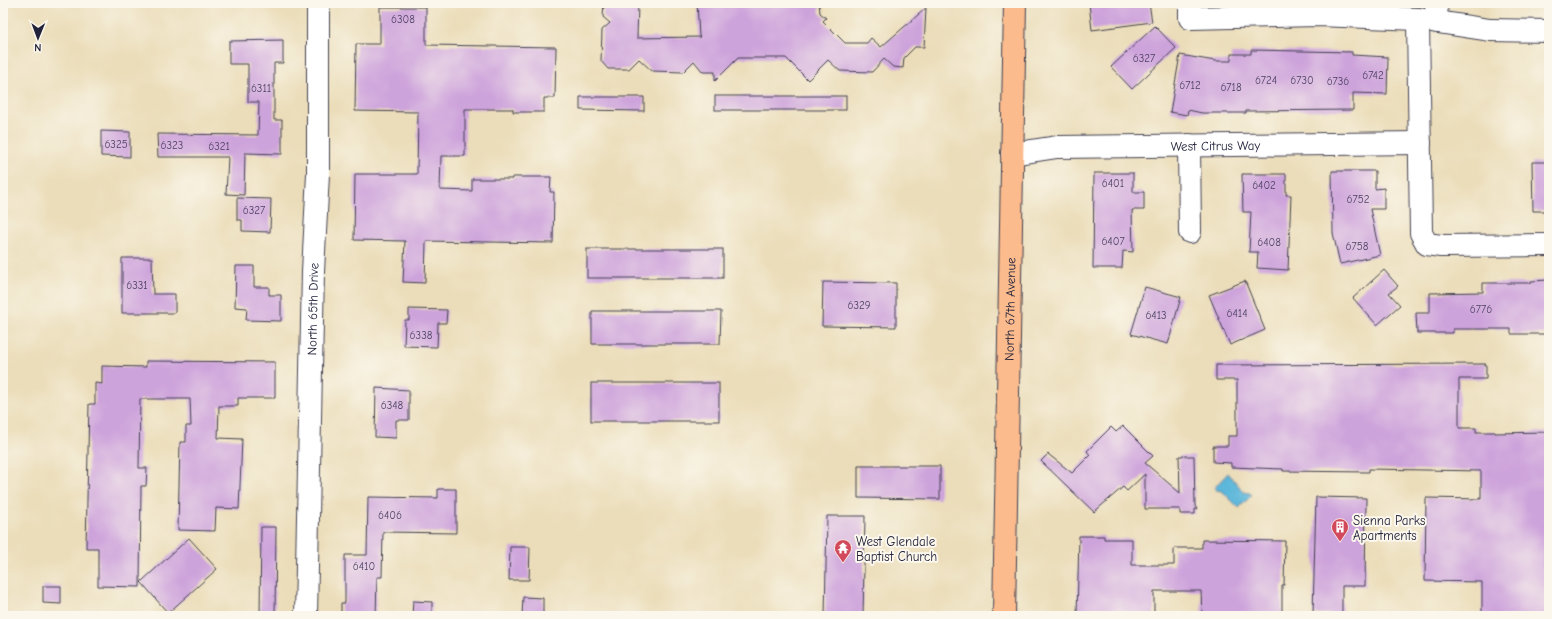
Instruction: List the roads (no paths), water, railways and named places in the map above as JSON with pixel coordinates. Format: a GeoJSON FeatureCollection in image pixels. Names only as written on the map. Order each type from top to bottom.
{"type":"FeatureCollection","features":[{"type":"Feature","properties":{"kind":"main road","name":"North 67th Avenue"},"geometry":{"type":"LineString","coordinates":[[1004,616],[1015,3]]}},
{"type":"Feature","properties":{"kind":"street","name":"North 65th Drive"},"geometry":{"type":"LineString","coordinates":[[306,616],[313,272],[318,174],[318,3]]}},
{"type":"Feature","properties":{"kind":"street"},"geometry":{"type":"LineString","coordinates":[[1190,10],[1318,15],[1430,15],[1490,30],[1549,31]]}},
{"type":"Feature","properties":{"kind":"street"},"geometry":{"type":"LineString","coordinates":[[1430,15],[1420,143],[1421,233],[1427,244],[1441,246],[1549,245]]}},
{"type":"Feature","properties":{"kind":"street","name":"West Citrus Way"},"geometry":{"type":"LineString","coordinates":[[1012,154],[1057,147],[1189,144],[1420,143]]}},
{"type":"Feature","properties":{"kind":"street"},"geometry":{"type":"LineString","coordinates":[[1189,144],[1190,232]]}},
{"type":"Feature","properties":{"kind":"water"},"geometry":{"type":"Polygon","coordinates":[[[1228,473],[1244,492],[1252,495],[1239,508],[1222,491],[1214,488],[1228,473]]]}},
{"type":"Feature","properties":{"kind":"place","name":"Sienna Parks Apartments"},"geometry":{"type":"Point","coordinates":[1340,542]}},
{"type":"Feature","properties":{"kind":"place","name":"West Glendale Baptist Church"},"geometry":{"type":"Point","coordinates":[843,563]}}]}
